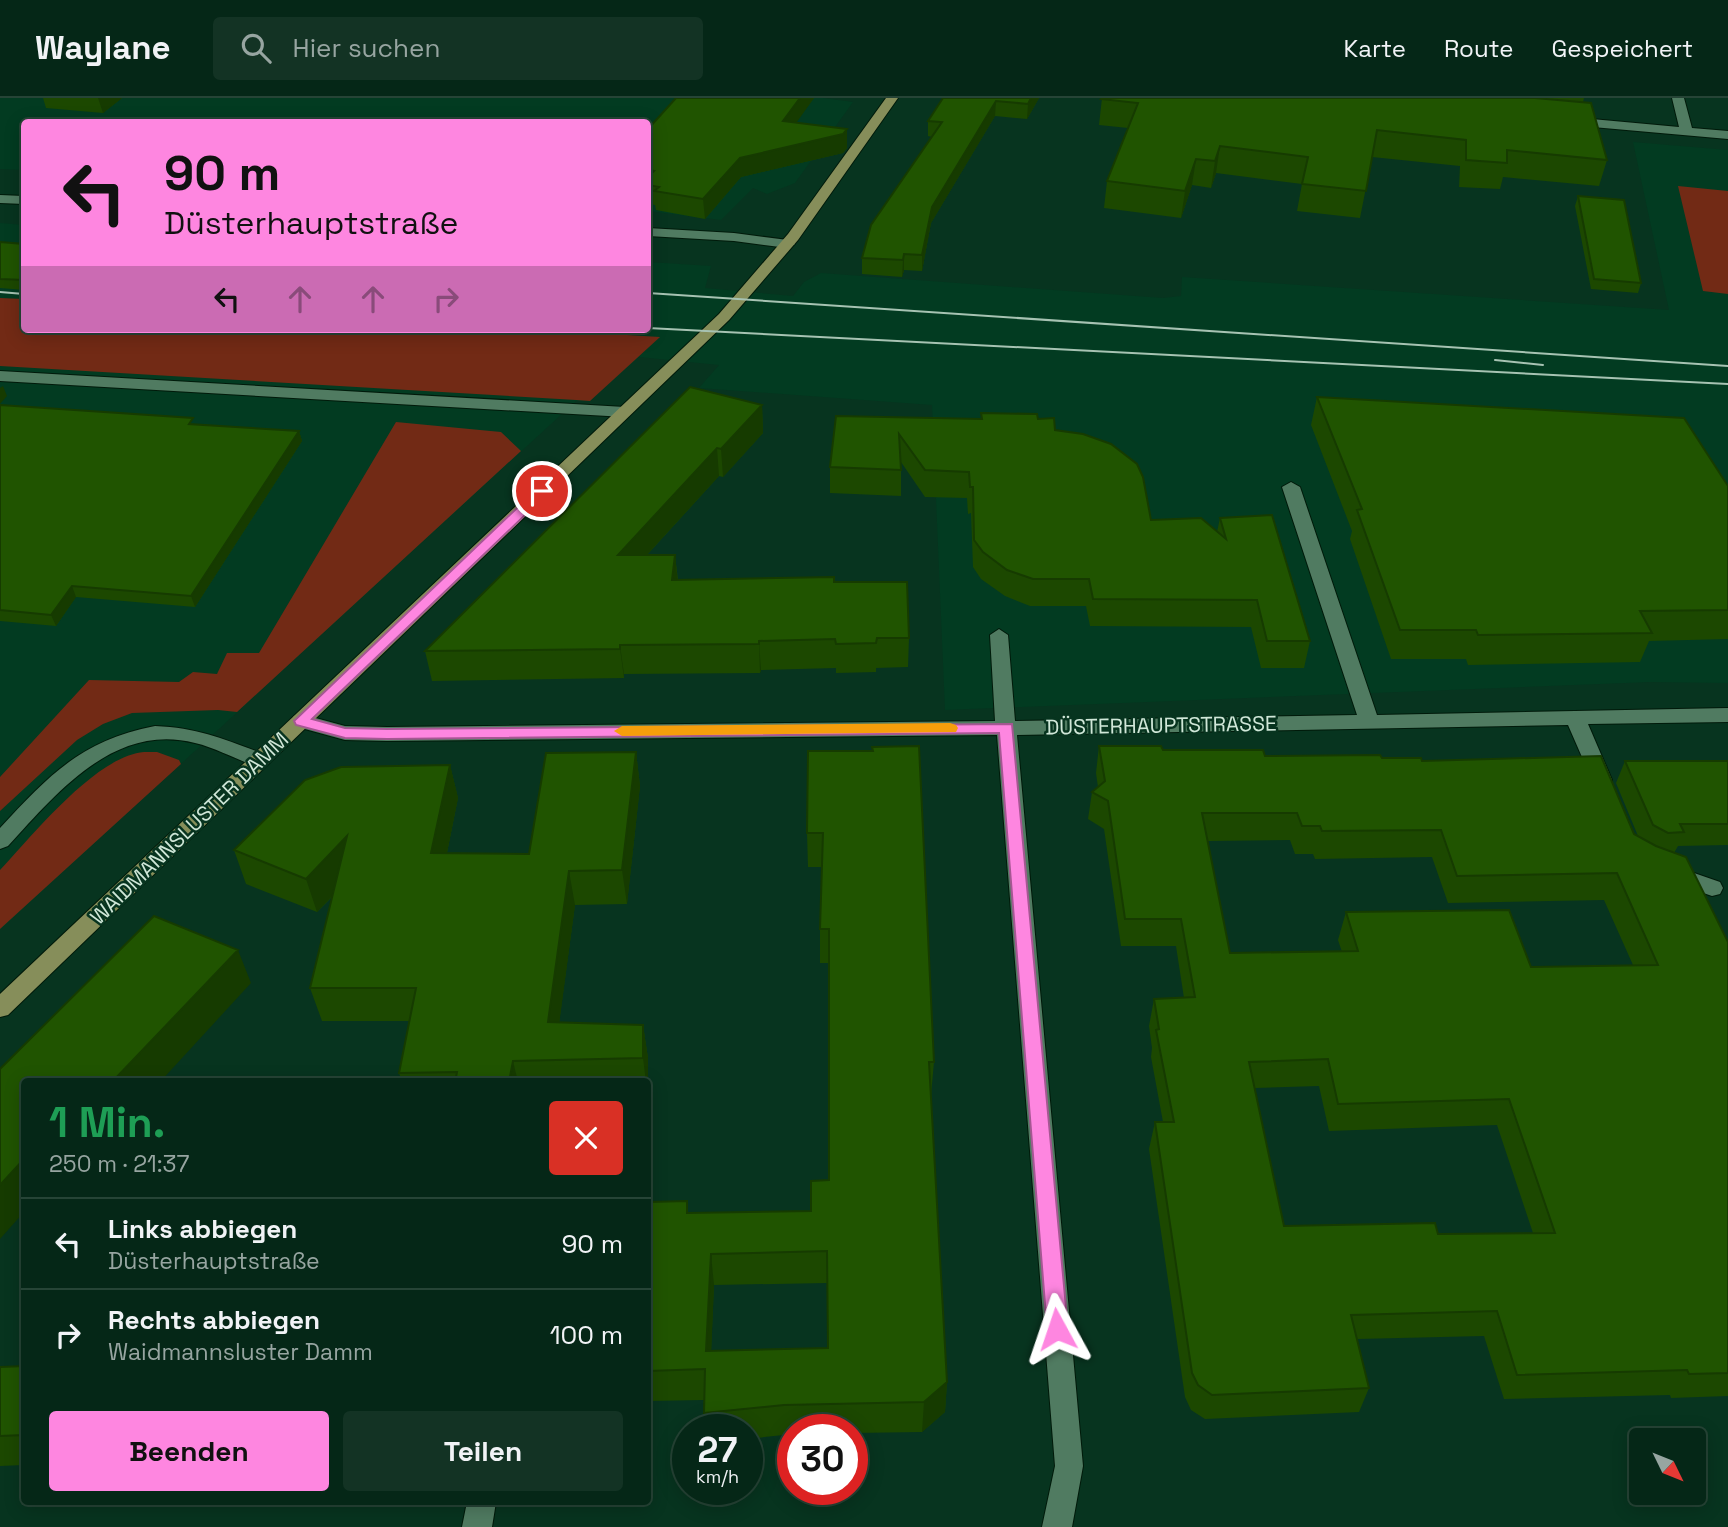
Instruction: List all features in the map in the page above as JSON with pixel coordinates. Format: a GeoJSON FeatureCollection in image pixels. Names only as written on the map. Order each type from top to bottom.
{"type":"FeatureCollection","features":[{"type":"Feature","properties":{"kind":"main road","name":"WAIDMANNSLUSTER DAMM"},"geometry":{"type":"LineString","coordinates":[[0,1008],[724,317],[788,244],[892,98]]}},
{"type":"Feature","properties":{"kind":"street"},"geometry":{"type":"LineString","coordinates":[[1678,98],[1686,131]]}},
{"type":"Feature","properties":{"kind":"street"},"geometry":{"type":"LineString","coordinates":[[1562,121],[1728,135]]}},
{"type":"Feature","properties":{"kind":"street"},"geometry":{"type":"LineString","coordinates":[[0,199],[21,200]]}},
{"type":"Feature","properties":{"kind":"street"},"geometry":{"type":"LineString","coordinates":[[651,232],[734,237],[788,244]]}},
{"type":"Feature","properties":{"kind":"street"},"geometry":{"type":"LineString","coordinates":[[0,376],[625,412]]}},
{"type":"Feature","properties":{"kind":"street"},"geometry":{"type":"LineString","coordinates":[[1291,487],[1369,720]]}},
{"type":"Feature","properties":{"kind":"street"},"geometry":{"type":"LineString","coordinates":[[999,635],[1001,692],[1069,1466],[1057,1527]]}},
{"type":"Feature","properties":{"kind":"street","name":"DÜSTERHAUPTSTRASSE"},"geometry":{"type":"LineString","coordinates":[[301,721],[345,733],[387,734],[1006,728],[1728,715]]}},
{"type":"Feature","properties":{"kind":"street"},"geometry":{"type":"LineString","coordinates":[[1575,718],[1607,793]]}},
{"type":"Feature","properties":{"kind":"street"},"geometry":{"type":"LineString","coordinates":[[0,841],[53,785],[107,744],[137,733],[186,734],[260,760]]}},
{"type":"Feature","properties":{"kind":"street"},"geometry":{"type":"LineString","coordinates":[[1652,865],[1713,888]]}},
{"type":"Feature","properties":{"kind":"street"},"geometry":{"type":"LineString","coordinates":[[477,1527],[481,1505]]}},
{"type":"Feature","properties":{"kind":"shaded area"},"geometry":{"type":"Polygon","coordinates":[[[0,98],[823,98],[853,102],[795,183],[767,194],[753,188],[721,220],[651,211],[651,119],[21,119],[21,170],[0,169],[0,98]]]}},
{"type":"Feature","properties":{"kind":"shaded area"},"geometry":{"type":"Polygon","coordinates":[[[1633,142],[1728,150],[1728,683],[1650,682],[945,710],[932,405],[699,388],[719,365],[639,357],[590,401],[576,401],[0,930],[0,223],[21,225],[21,333],[651,333],[651,262],[711,266],[705,288],[793,296],[804,282],[821,273],[1163,298],[1181,296],[1182,277],[1669,310],[1633,142]]]}},
{"type":"Feature","properties":{"kind":"shaded area"},"geometry":{"type":"Polygon","coordinates":[[[1678,186],[1728,191],[1728,294],[1703,291],[1678,186]]]}},
{"type":"Feature","properties":{"kind":"shaded area"},"geometry":{"type":"Polygon","coordinates":[[[0,298],[21,299],[21,333],[594,333],[660,337],[590,401],[0,366],[0,298]]]}},
{"type":"Feature","properties":{"kind":"shaded area"},"geometry":{"type":"Polygon","coordinates":[[[396,422],[501,432],[521,451],[237,712],[218,710],[132,713],[103,724],[77,740],[0,811],[0,777],[89,680],[179,682],[193,672],[217,674],[227,653],[259,653],[396,422]]]}},
{"type":"Feature","properties":{"kind":"shaded area"},"geometry":{"type":"Polygon","coordinates":[[[157,752],[179,760],[181,764],[0,929],[0,870],[47,818],[86,782],[125,757],[157,752]]]}},
{"type":"Feature","properties":{"kind":"building"},"geometry":{"type":"Polygon","coordinates":[[[676,98],[800,98],[783,121],[847,129],[843,134],[740,158],[703,199],[654,191],[659,187],[651,186],[651,174],[654,171],[651,170],[651,126],[676,98]]]}},
{"type":"Feature","properties":{"kind":"building"},"geometry":{"type":"Polygon","coordinates":[[[943,98],[1031,98],[1028,104],[996,101],[932,207],[922,255],[904,254],[903,260],[862,258],[871,225],[942,122],[928,121],[943,98]]]}},
{"type":"Feature","properties":{"kind":"building"},"geometry":{"type":"Polygon","coordinates":[[[1102,98],[1535,98],[1591,103],[1607,160],[1507,150],[1507,163],[1466,160],[1466,140],[1377,130],[1366,191],[1302,184],[1308,157],[1220,146],[1215,161],[1196,159],[1185,191],[1107,181],[1138,103],[1102,98]]]}},
{"type":"Feature","properties":{"kind":"building"},"geometry":{"type":"Polygon","coordinates":[[[1578,196],[1624,200],[1641,283],[1594,279],[1578,196]]]}},
{"type":"Feature","properties":{"kind":"building"},"geometry":{"type":"Polygon","coordinates":[[[0,242],[21,244],[21,280],[0,279],[0,242]]]}},
{"type":"Feature","properties":{"kind":"building"},"geometry":{"type":"Polygon","coordinates":[[[690,387],[762,405],[721,449],[717,448],[618,555],[675,555],[672,580],[834,577],[834,582],[907,582],[909,638],[877,638],[876,643],[836,644],[835,639],[759,641],[759,644],[620,645],[620,649],[425,651],[690,387]]]}},
{"type":"Feature","properties":{"kind":"building"},"geometry":{"type":"Polygon","coordinates":[[[1317,397],[1684,418],[1728,486],[1728,610],[1640,611],[1652,633],[1478,635],[1476,630],[1400,630],[1357,510],[1362,509],[1317,397]]]}},
{"type":"Feature","properties":{"kind":"building"},"geometry":{"type":"Polygon","coordinates":[[[0,405],[193,418],[189,424],[299,431],[191,596],[72,586],[51,615],[0,610],[0,405]]]}},
{"type":"Feature","properties":{"kind":"building"},"geometry":{"type":"Polygon","coordinates":[[[981,413],[1037,414],[1038,419],[1054,418],[1055,430],[1083,434],[1111,444],[1137,464],[1143,477],[1151,520],[1201,518],[1226,539],[1220,518],[1272,515],[1310,641],[1267,641],[1257,600],[1093,599],[1089,579],[1033,579],[1007,570],[983,552],[974,540],[973,487],[970,487],[969,472],[925,470],[899,434],[901,470],[830,467],[836,416],[982,419],[981,413]]]}},
{"type":"Feature","properties":{"kind":"building"},"geometry":{"type":"Polygon","coordinates":[[[919,746],[934,1062],[929,1062],[947,1382],[924,1402],[784,1405],[704,1413],[705,1369],[651,1371],[651,1202],[687,1201],[687,1213],[811,1211],[811,1181],[829,1180],[829,929],[820,929],[823,833],[807,833],[808,751],[873,751],[872,747],[919,746]],[[827,1251],[711,1254],[706,1351],[828,1348],[827,1251]]]}},
{"type":"Feature","properties":{"kind":"building"},"geometry":{"type":"Polygon","coordinates":[[[1099,746],[1161,746],[1163,750],[1263,750],[1265,756],[1380,755],[1382,758],[1421,758],[1422,761],[1601,756],[1634,834],[1686,857],[1728,942],[1728,1373],[1689,1374],[1687,1370],[1517,1375],[1497,1311],[1351,1315],[1369,1388],[1212,1395],[1198,1385],[1192,1373],[1155,1122],[1174,1122],[1156,1030],[1159,1029],[1154,999],[1195,997],[1181,919],[1125,919],[1108,801],[1092,792],[1105,781],[1099,746]],[[1202,813],[1230,953],[1358,951],[1346,912],[1509,910],[1531,967],[1658,965],[1617,873],[1457,876],[1441,830],[1322,831],[1320,826],[1302,826],[1297,813],[1202,813]],[[1328,1059],[1249,1062],[1284,1226],[1435,1223],[1438,1234],[1555,1233],[1509,1099],[1338,1104],[1328,1059]]]}},
{"type":"Feature","properties":{"kind":"building"},"geometry":{"type":"Polygon","coordinates":[[[636,752],[622,870],[569,871],[548,1022],[643,1025],[643,1058],[513,1061],[510,1078],[456,1078],[457,1072],[399,1073],[416,988],[310,988],[347,836],[306,879],[234,850],[305,780],[341,767],[450,765],[431,853],[529,854],[546,753],[636,752]]]}},
{"type":"Feature","properties":{"kind":"building"},"geometry":{"type":"Polygon","coordinates":[[[1625,761],[1728,761],[1728,824],[1680,824],[1684,832],[1668,833],[1653,825],[1625,761]]]}},
{"type":"Feature","properties":{"kind":"building"},"geometry":{"type":"Polygon","coordinates":[[[154,916],[238,950],[116,1078],[21,1078],[21,1162],[0,1185],[0,1069],[154,916]]]}},
{"type":"Feature","properties":{"kind":"building"},"geometry":{"type":"Polygon","coordinates":[[[21,1366],[21,1435],[0,1436],[0,1367],[21,1366]]]}},
{"type":"Feature","properties":{"kind":"tram line"},"geometry":{"type":"LineString","coordinates":[[0,292],[21,294]]}},
{"type":"Feature","properties":{"kind":"tram line"},"geometry":{"type":"LineString","coordinates":[[651,293],[1728,366]]}},
{"type":"Feature","properties":{"kind":"tram line"},"geometry":{"type":"LineString","coordinates":[[651,328],[1728,384]]}},
{"type":"Feature","properties":{"kind":"tram line"},"geometry":{"type":"LineString","coordinates":[[1495,360],[1543,365]]}},
{"type":"Feature","properties":{"kind":"slow traffic"},"geometry":{"type":"LineString","coordinates":[[622,731],[950,728]]}},
{"type":"Feature","properties":{"kind":"route"},"geometry":{"type":"LineString","coordinates":[[542,491],[301,721],[345,733],[387,734],[1006,728],[1057,1329]]}}]}
